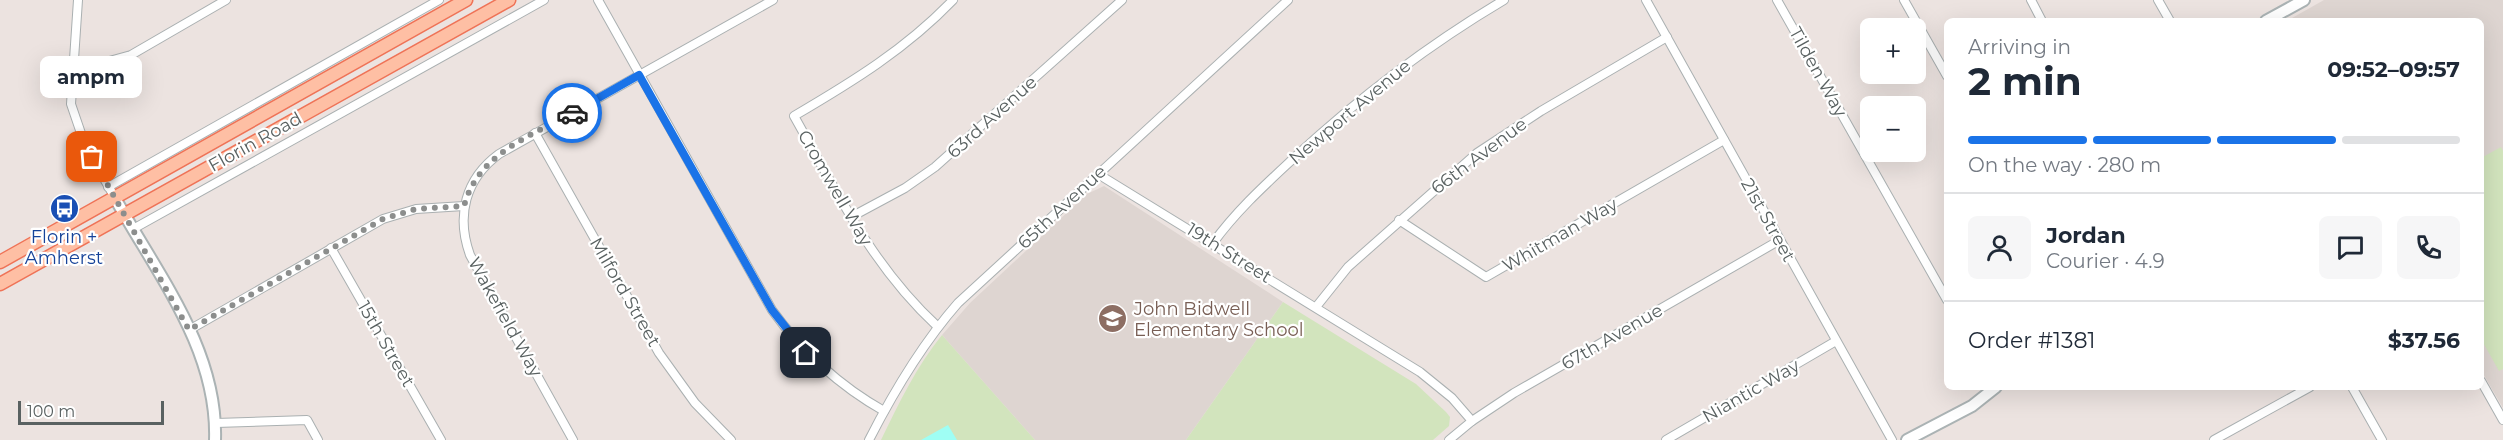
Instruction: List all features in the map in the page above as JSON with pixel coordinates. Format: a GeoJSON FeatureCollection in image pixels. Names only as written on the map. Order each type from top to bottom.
{"type":"FeatureCollection","features":[{"type":"Feature","properties":{"kind":"main road","name":"Florin Road"},"geometry":{"type":"LineString","coordinates":[[0,262],[466,0]]}},
{"type":"Feature","properties":{"kind":"main road","name":"Florin Road"},"geometry":{"type":"LineString","coordinates":[[0,284],[509,0]]}},
{"type":"Feature","properties":{"kind":"street"},"geometry":{"type":"LineString","coordinates":[[78,0],[71,104],[73,114],[85,145],[200,349],[207,370],[216,423],[215,440]]}},
{"type":"Feature","properties":{"kind":"street"},"geometry":{"type":"LineString","coordinates":[[74,64],[102,63],[131,55],[226,0]]}},
{"type":"Feature","properties":{"kind":"street","name":"Florin Road"},"geometry":{"type":"LineString","coordinates":[[108,186],[439,0]]}},
{"type":"Feature","properties":{"kind":"street","name":"Florin Road"},"geometry":{"type":"LineString","coordinates":[[133,229],[544,0]]}},
{"type":"Feature","properties":{"kind":"street"},"geometry":{"type":"LineString","coordinates":[[598,0],[772,310],[789,334],[830,375],[884,411]]}},
{"type":"Feature","properties":{"kind":"street","name":"Wakefield Way"},"geometry":{"type":"LineString","coordinates":[[573,440],[470,255],[463,228],[464,206],[472,182],[490,161],[535,133],[773,0]]}},
{"type":"Feature","properties":{"kind":"street","name":"Cromwell Way"},"geometry":{"type":"LineString","coordinates":[[938,326],[896,284],[873,254],[794,116],[885,60],[911,40],[953,0]]}},
{"type":"Feature","properties":{"kind":"street","name":"63rd Avenue"},"geometry":{"type":"LineString","coordinates":[[851,217],[905,188],[935,167],[1122,0]]}},
{"type":"Feature","properties":{"kind":"street","name":"65th Avenue"},"geometry":{"type":"LineString","coordinates":[[869,440],[884,411],[938,326],[958,303],[1288,0]]}},
{"type":"Feature","properties":{"kind":"street","name":"Newport Avenue"},"geometry":{"type":"LineString","coordinates":[[1213,243],[1246,202],[1333,122],[1432,45],[1504,0]]}},
{"type":"Feature","properties":{"kind":"street","name":"21st Street"},"geometry":{"type":"LineString","coordinates":[[1646,0],[1892,440]]}},
{"type":"Feature","properties":{"kind":"street","name":"Tilden Way"},"geometry":{"type":"LineString","coordinates":[[1778,0],[1944,295]]}},
{"type":"Feature","properties":{"kind":"street"},"geometry":{"type":"LineString","coordinates":[[1904,0],[1944,71]]}},
{"type":"Feature","properties":{"kind":"street"},"geometry":{"type":"LineString","coordinates":[[2031,0],[2040,18]]}},
{"type":"Feature","properties":{"kind":"street"},"geometry":{"type":"LineString","coordinates":[[2158,0],[2168,18]]}},
{"type":"Feature","properties":{"kind":"street"},"geometry":{"type":"LineString","coordinates":[[2276,18],[2304,0]]}},
{"type":"Feature","properties":{"kind":"street","name":"66th Avenue"},"geometry":{"type":"LineString","coordinates":[[1316,307],[1348,267],[1451,174],[1513,128],[1667,37]]}},
{"type":"Feature","properties":{"kind":"street","name":"Milford Street"},"geometry":{"type":"LineString","coordinates":[[535,133],[664,361],[695,403],[731,440]]}},
{"type":"Feature","properties":{"kind":"street","name":"Whitman Way"},"geometry":{"type":"LineString","coordinates":[[1399,220],[1486,277],[1724,140]]}},
{"type":"Feature","properties":{"kind":"street","name":"19th Street"},"geometry":{"type":"LineString","coordinates":[[1098,174],[1420,372],[1452,398],[1472,421]]}},
{"type":"Feature","properties":{"kind":"street"},"geometry":{"type":"LineString","coordinates":[[189,330],[331,248],[399,213],[433,206],[464,206]]}},
{"type":"Feature","properties":{"kind":"street","name":"67th Avenue"},"geometry":{"type":"LineString","coordinates":[[1449,440],[1472,421],[1514,393],[1780,240]]}},
{"type":"Feature","properties":{"kind":"street","name":"15th Street"},"geometry":{"type":"LineString","coordinates":[[331,248],[441,440]]}},
{"type":"Feature","properties":{"kind":"street","name":"Niantic Way"},"geometry":{"type":"LineString","coordinates":[[1666,440],[1836,341]]}},
{"type":"Feature","properties":{"kind":"street"},"geometry":{"type":"LineString","coordinates":[[2484,386],[2503,420]]}},
{"type":"Feature","properties":{"kind":"street"},"geometry":{"type":"LineString","coordinates":[[1907,440],[1972,406],[1992,390]]}},
{"type":"Feature","properties":{"kind":"street"},"geometry":{"type":"LineString","coordinates":[[2214,440],[2305,390]]}},
{"type":"Feature","properties":{"kind":"street"},"geometry":{"type":"LineString","coordinates":[[2354,390],[2382,440]]}},
{"type":"Feature","properties":{"kind":"street"},"geometry":{"type":"LineString","coordinates":[[216,423],[307,420],[318,440]]}},
{"type":"Feature","properties":{"kind":"shaded area"},"geometry":{"type":"Polygon","coordinates":[[[2324,0],[2503,0],[2503,408],[2484,375],[2484,18],[2292,18],[2324,0]]]}},
{"type":"Feature","properties":{"kind":"shaded area","name":"John Bidwell Elementary School"},"geometry":{"type":"Polygon","coordinates":[[[1104,186],[1283,302],[1186,440],[1035,440],[942,335],[970,303],[1087,194],[1104,186]]]}},
{"type":"Feature","properties":{"kind":"green space"},"geometry":{"type":"Polygon","coordinates":[[[2501,147],[2503,151],[2503,369],[2499,371],[2484,344],[2484,156],[2501,147]]]}},
{"type":"Feature","properties":{"kind":"green space"},"geometry":{"type":"Polygon","coordinates":[[[1283,302],[1416,384],[1450,417],[1449,426],[1433,440],[1186,440],[1283,302]]]}},
{"type":"Feature","properties":{"kind":"green space"},"geometry":{"type":"Polygon","coordinates":[[[942,335],[1035,440],[881,440],[916,373],[942,335]]]}},
{"type":"Feature","properties":{"kind":"water"},"geometry":{"type":"Polygon","coordinates":[[[948,425],[957,440],[921,440],[948,425]]]}},
{"type":"Feature","properties":{"kind":"way so far"},"geometry":{"type":"LineString","coordinates":[[92,157],[189,330],[383,219],[433,206],[464,206],[472,182],[490,161],[572,113]]}},
{"type":"Feature","properties":{"kind":"place","name":"ampm"},"geometry":{"type":"Point","coordinates":[92,157]}},
{"type":"Feature","properties":{"kind":"place","name":"Florin + Amherst"},"geometry":{"type":"Point","coordinates":[64,208]}},
{"type":"Feature","properties":{"kind":"place","name":"John Bidwell Elementary School"},"geometry":{"type":"Point","coordinates":[1113,319]}},
{"type":"Feature","properties":{"kind":"route"},"geometry":{"type":"LineString","coordinates":[[572,113],[639,75],[772,310],[806,353]]}}]}
